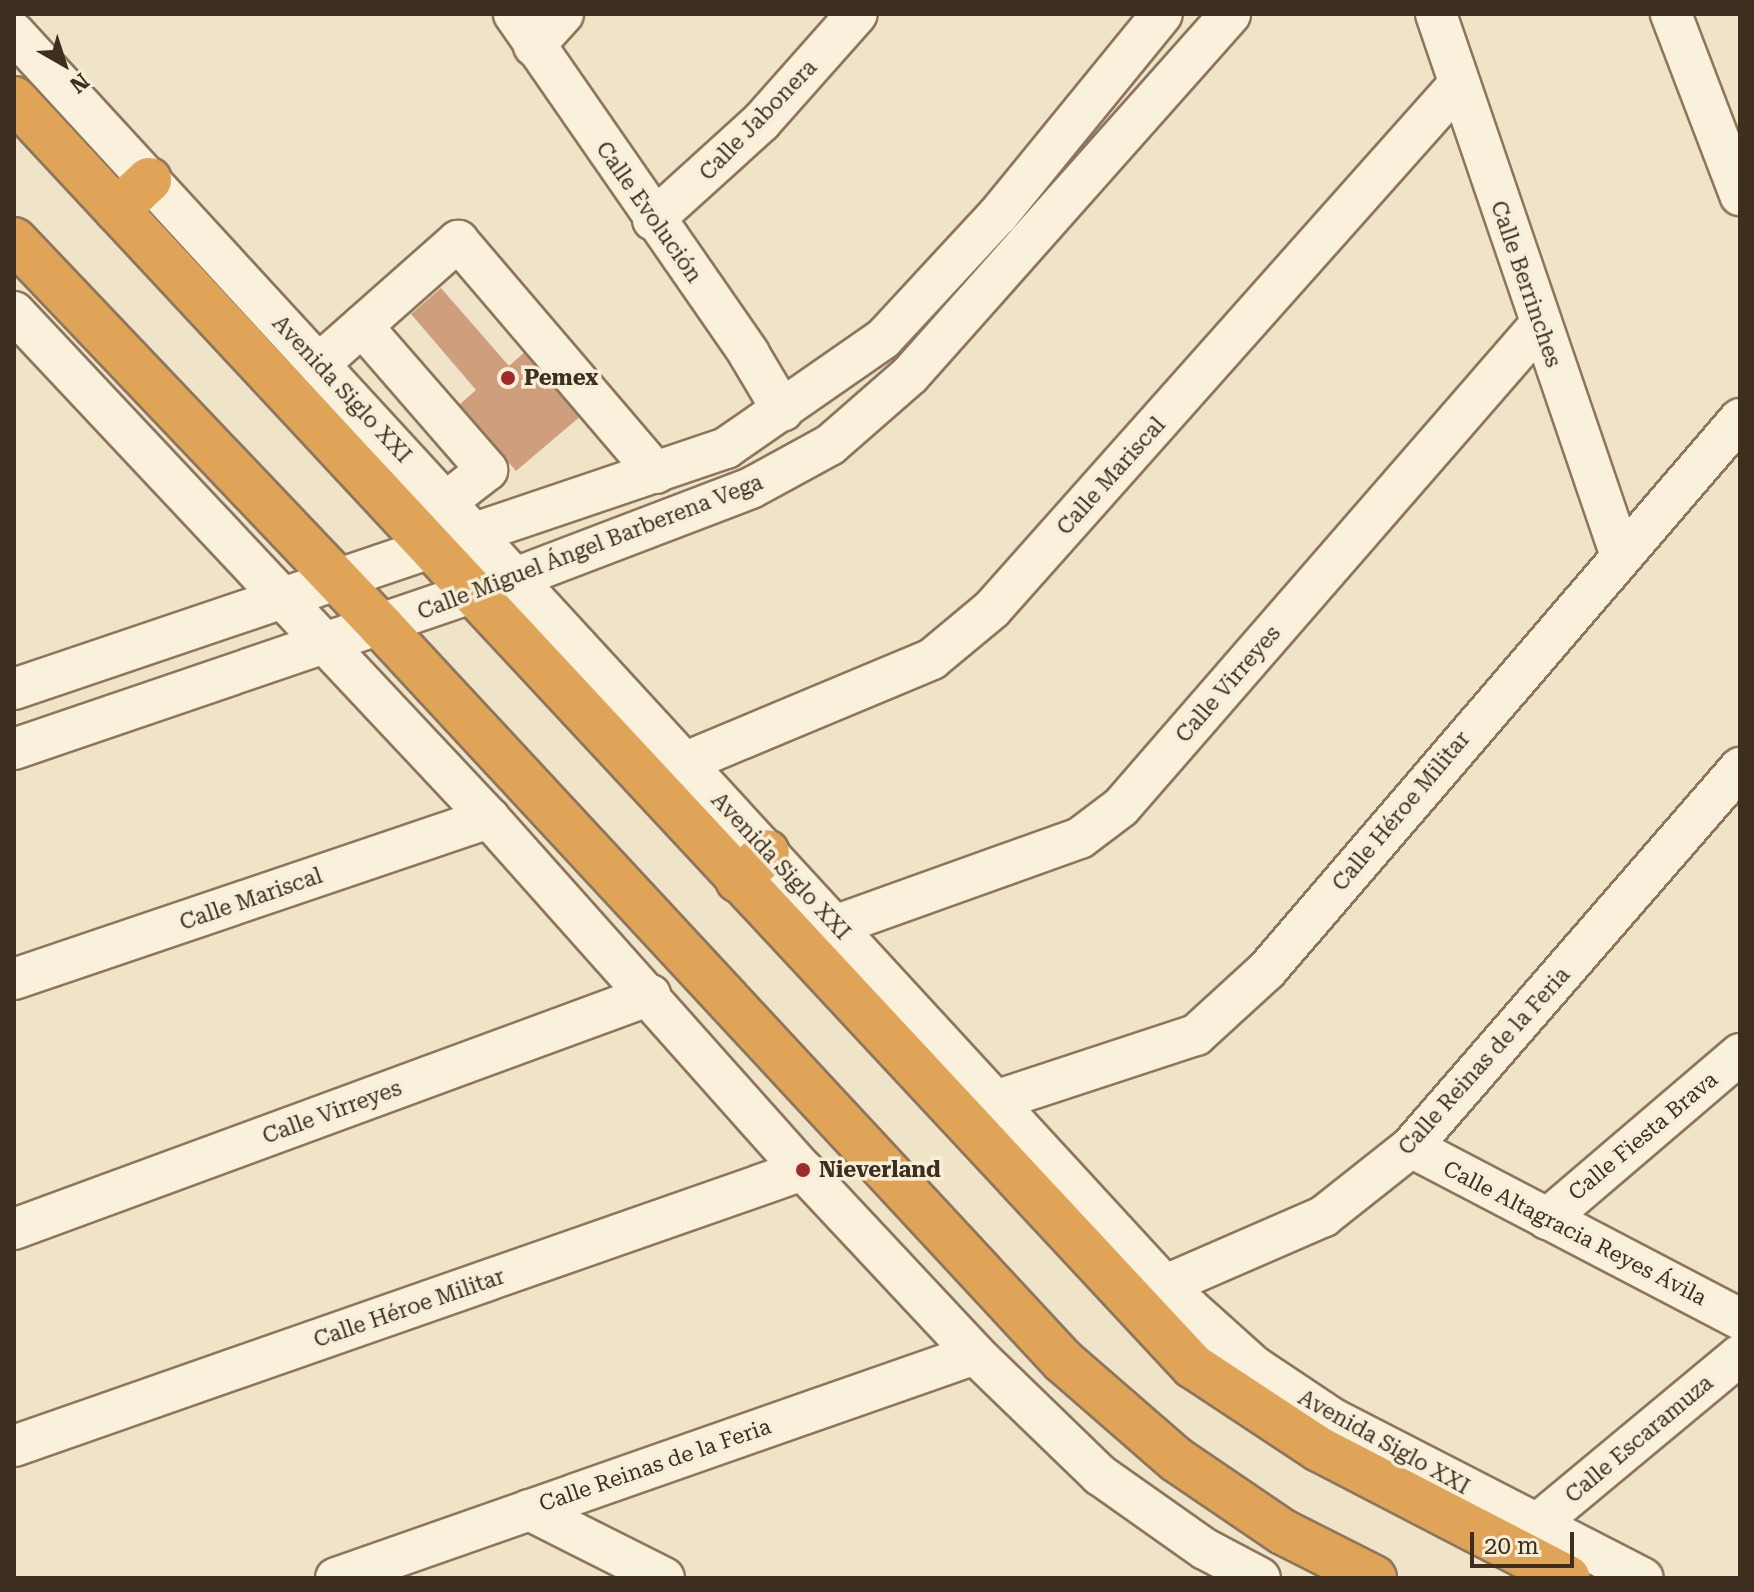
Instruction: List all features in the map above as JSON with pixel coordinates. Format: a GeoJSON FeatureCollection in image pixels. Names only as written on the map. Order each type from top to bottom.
{"type":"FeatureCollection","features":[{"type":"Feature","properties":{"kind":"highway","name":"Avenida Siglo XXI"},"geometry":{"type":"LineString","coordinates":[[14,99],[472,593],[752,866],[1147,1293],[1193,1366],[1319,1449],[1568,1578]]}},
{"type":"Feature","properties":{"kind":"highway"},"geometry":{"type":"LineString","coordinates":[[117,210],[149,180]]}},
{"type":"Feature","properties":{"kind":"highway"},"geometry":{"type":"LineString","coordinates":[[14,240],[382,627],[1063,1361],[1177,1460],[1283,1532],[1374,1578]]}},
{"type":"Feature","properties":{"kind":"street"},"geometry":{"type":"LineString","coordinates":[[524,30],[563,14]]}},
{"type":"Feature","properties":{"kind":"street","name":"Calle Jabonera"},"geometry":{"type":"LineString","coordinates":[[653,220],[752,131],[857,14]]}},
{"type":"Feature","properties":{"kind":"street","name":"Calle Miguel Ángel Barberena Vega"},"geometry":{"type":"LineString","coordinates":[[14,689],[337,582],[428,546],[726,448],[883,339],[998,215],[1162,14]]}},
{"type":"Feature","properties":{"kind":"street","name":"Calle Miguel Ángel Barberena Vega"},"geometry":{"type":"LineString","coordinates":[[14,749],[382,627],[518,577],[751,488],[830,445],[910,375],[1230,14]]}},
{"type":"Feature","properties":{"kind":"street","name":"Calle Berrinches"},"geometry":{"type":"LineString","coordinates":[[1436,14],[1539,326],[1620,553]]}},
{"type":"Feature","properties":{"kind":"street"},"geometry":{"type":"LineString","coordinates":[[1671,14],[1740,195]]}},
{"type":"Feature","properties":{"kind":"street","name":"Calle Evolución"},"geometry":{"type":"LineString","coordinates":[[524,30],[653,220],[749,354],[783,411]]}},
{"type":"Feature","properties":{"kind":"street","name":"Avenida Siglo XXI"},"geometry":{"type":"LineString","coordinates":[[14,33],[686,762],[752,866],[837,925],[992,1102],[1147,1293],[1333,1419],[1642,1578]]}},
{"type":"Feature","properties":{"kind":"street","name":"Calle Mariscal"},"geometry":{"type":"LineString","coordinates":[[686,762],[932,659],[992,609],[1458,85]]}},
{"type":"Feature","properties":{"kind":"street"},"geometry":{"type":"LineString","coordinates":[[319,364],[458,241],[656,473]]}},
{"type":"Feature","properties":{"kind":"street"},"geometry":{"type":"LineString","coordinates":[[14,312],[489,818],[803,1170],[975,1354],[1100,1475],[1205,1549],[1260,1578]]}},
{"type":"Feature","properties":{"kind":"street"},"geometry":{"type":"LineString","coordinates":[[362,326],[487,470],[446,502]]}},
{"type":"Feature","properties":{"kind":"street","name":"Calle Virreyes"},"geometry":{"type":"LineString","coordinates":[[837,925],[1080,838],[1121,807],[1539,326]]}},
{"type":"Feature","properties":{"kind":"street","name":"Calle Héroe Militar"},"geometry":{"type":"LineString","coordinates":[[992,1102],[1196,1035],[1267,970],[1620,553],[1740,419]]}},
{"type":"Feature","properties":{"kind":"street","name":"Calle Reinas de la Feria"},"geometry":{"type":"LineString","coordinates":[[1147,1293],[1324,1216],[1411,1147],[1740,768]]}},
{"type":"Feature","properties":{"kind":"street","name":"Calle Mariscal"},"geometry":{"type":"LineString","coordinates":[[14,979],[489,818]]}},
{"type":"Feature","properties":{"kind":"street","name":"Calle Virreyes"},"geometry":{"type":"LineString","coordinates":[[14,1229],[650,995]]}},
{"type":"Feature","properties":{"kind":"street","name":"Calle Fiesta Brava"},"geometry":{"type":"LineString","coordinates":[[1547,1219],[1740,1054]]}},
{"type":"Feature","properties":{"kind":"street","name":"Calle Altagracia Reyes Ávila"},"geometry":{"type":"LineString","coordinates":[[1411,1147],[1740,1319]]}},
{"type":"Feature","properties":{"kind":"street","name":"Calle Héroe Militar"},"geometry":{"type":"LineString","coordinates":[[14,1446],[803,1170]]}},
{"type":"Feature","properties":{"kind":"street","name":"Calle Reinas de la Feria"},"geometry":{"type":"LineString","coordinates":[[336,1578],[975,1354]]}},
{"type":"Feature","properties":{"kind":"street","name":"Calle Escaramuza"},"geometry":{"type":"LineString","coordinates":[[1538,1523],[1740,1355]]}},
{"type":"Feature","properties":{"kind":"street"},"geometry":{"type":"LineString","coordinates":[[529,1510],[664,1578]]}},
{"type":"Feature","properties":{"kind":"street"},"geometry":{"type":"LineString","coordinates":[[412,1578],[434,1542]]}},
{"type":"Feature","properties":{"kind":"building","name":"Pemex"},"geometry":{"type":"Polygon","coordinates":[[[441,288],[509,366],[526,351],[582,415],[516,471],[459,405],[476,390],[411,314],[441,288]]]}},
{"type":"Feature","properties":{"kind":"place","name":"Pemex"},"geometry":{"type":"Point","coordinates":[508,378]}},
{"type":"Feature","properties":{"kind":"place","name":"Nieverland"},"geometry":{"type":"Point","coordinates":[803,1170]}}]}
